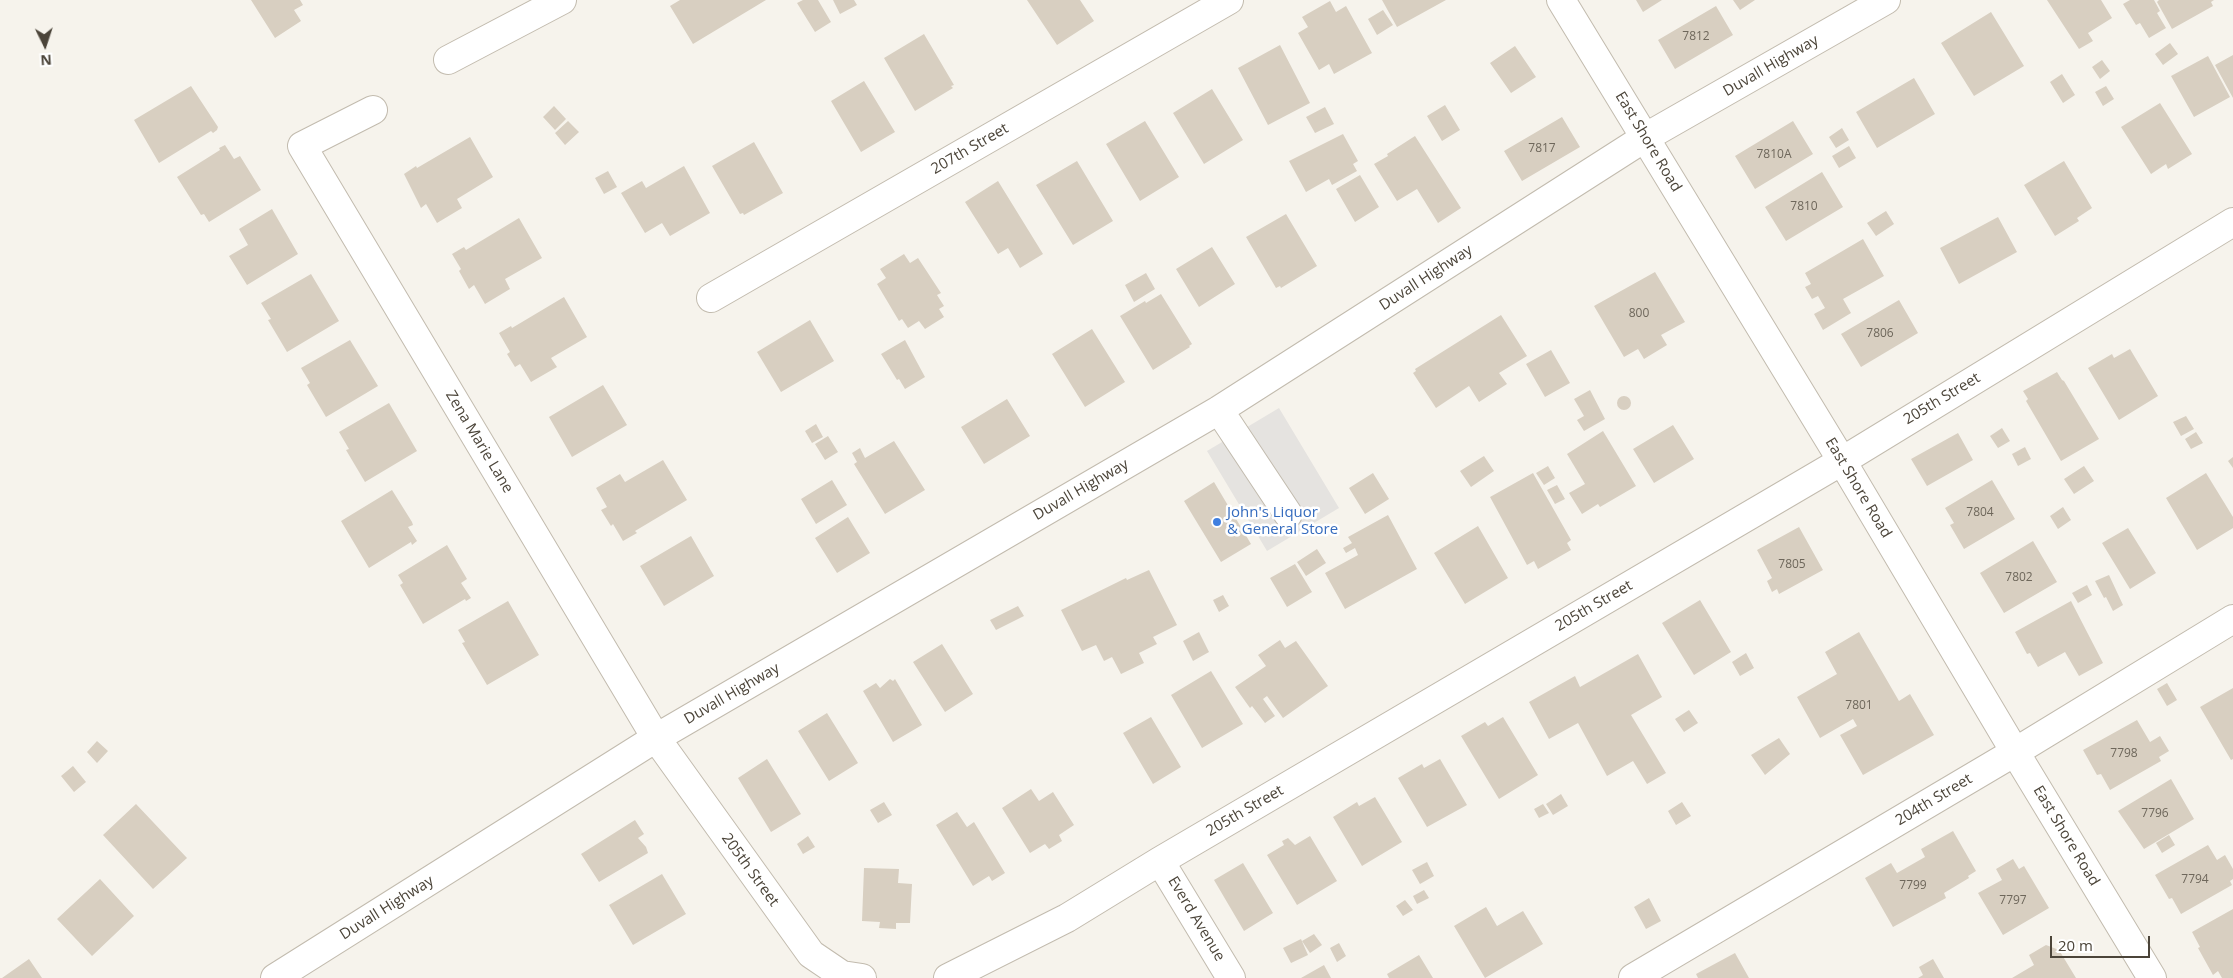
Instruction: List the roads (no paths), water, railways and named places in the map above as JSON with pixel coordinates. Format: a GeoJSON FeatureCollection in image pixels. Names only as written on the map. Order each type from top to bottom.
{"type":"FeatureCollection","features":[{"type":"Feature","properties":{"kind":"street"},"geometry":{"type":"LineString","coordinates":[[448,60],[562,0]]}},
{"type":"Feature","properties":{"kind":"street","name":"207th Street"},"geometry":{"type":"LineString","coordinates":[[712,298],[1229,0]]}},
{"type":"Feature","properties":{"kind":"street","name":"East Shore Road"},"geometry":{"type":"LineString","coordinates":[[1561,0],[1842,461],[2152,978]]}},
{"type":"Feature","properties":{"kind":"street","name":"Duvall Highway"},"geometry":{"type":"LineString","coordinates":[[275,978],[656,738],[1219,410],[1646,137],[1886,0]]}},
{"type":"Feature","properties":{"kind":"street","name":"Zena Marie Lane"},"geometry":{"type":"LineString","coordinates":[[373,110],[302,146],[656,738]]}},
{"type":"Feature","properties":{"kind":"street","name":"205th Street"},"geometry":{"type":"LineString","coordinates":[[948,978],[1067,918],[1160,861],[1842,461],[2233,222]]}},
{"type":"Feature","properties":{"kind":"street"},"geometry":{"type":"LineString","coordinates":[[1219,410],[1288,514]]}},
{"type":"Feature","properties":{"kind":"street","name":"204th Street"},"geometry":{"type":"LineString","coordinates":[[1633,978],[2015,752],[2233,620]]}},
{"type":"Feature","properties":{"kind":"street","name":"205th Street"},"geometry":{"type":"LineString","coordinates":[[656,738],[811,954],[842,974],[862,978]]}},
{"type":"Feature","properties":{"kind":"street","name":"Everd Avenue"},"geometry":{"type":"LineString","coordinates":[[1160,861],[1231,978]]}},
{"type":"Feature","properties":{"kind":"place","name":"John's Liquor & General Store"},"geometry":{"type":"Point","coordinates":[1217,522]}}]}
